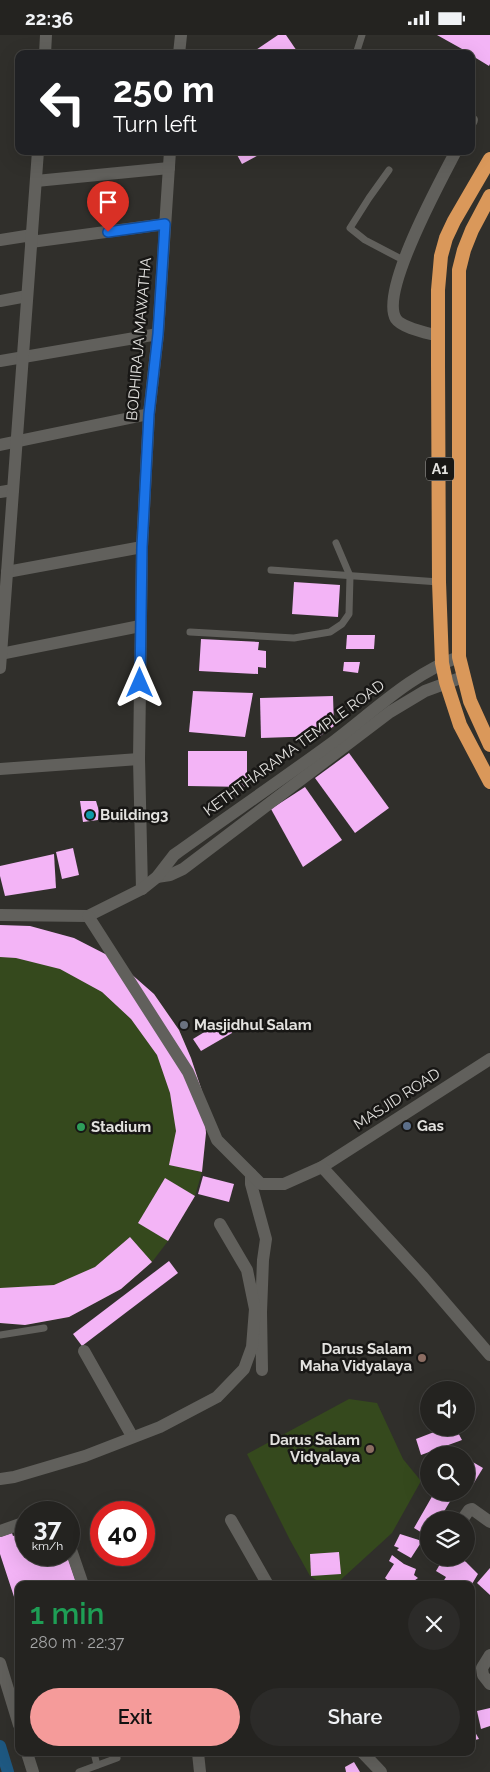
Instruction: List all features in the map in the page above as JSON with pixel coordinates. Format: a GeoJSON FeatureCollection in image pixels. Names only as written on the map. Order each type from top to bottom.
{"type":"FeatureCollection","features":[{"type":"Feature","properties":{"kind":"highway","name":"A1"},"geometry":{"type":"LineString","coordinates":[[490,159],[457,216],[444,247],[438,284],[442,663],[460,725],[490,782]]}},
{"type":"Feature","properties":{"kind":"highway","name":"A1"},"geometry":{"type":"LineString","coordinates":[[490,196],[468,240],[459,270],[459,657],[474,711],[490,745]]}},
{"type":"Feature","properties":{"kind":"street"},"geometry":{"type":"LineString","coordinates":[[45,50],[46,35]]}},
{"type":"Feature","properties":{"kind":"street"},"geometry":{"type":"LineString","coordinates":[[179,50],[181,35]]}},
{"type":"Feature","properties":{"kind":"street"},"geometry":{"type":"LineString","coordinates":[[0,668],[5,520],[13,490],[38,155]]}},
{"type":"Feature","properties":{"kind":"street","name":"BODHIRAJA MAWATHA"},"geometry":{"type":"LineString","coordinates":[[142,889],[139,759],[142,547],[149,414],[158,334],[170,155]]}},
{"type":"Feature","properties":{"kind":"street"},"geometry":{"type":"LineString","coordinates":[[438,336],[402,325],[396,320],[392,299],[413,236],[454,155]]}},
{"type":"Feature","properties":{"kind":"street"},"geometry":{"type":"LineString","coordinates":[[36,181],[169,168]]}},
{"type":"Feature","properties":{"kind":"street"},"geometry":{"type":"LineString","coordinates":[[0,240],[31,239],[165,224]]}},
{"type":"Feature","properties":{"kind":"street"},"geometry":{"type":"LineString","coordinates":[[0,301],[27,296]]}},
{"type":"Feature","properties":{"kind":"street"},"geometry":{"type":"LineString","coordinates":[[0,361],[22,359],[158,334]]}},
{"type":"Feature","properties":{"kind":"street"},"geometry":{"type":"LineString","coordinates":[[0,445],[149,414]]}},
{"type":"Feature","properties":{"kind":"street"},"geometry":{"type":"LineString","coordinates":[[0,493],[13,490]]}},
{"type":"Feature","properties":{"kind":"street"},"geometry":{"type":"LineString","coordinates":[[4,577],[142,547]]}},
{"type":"Feature","properties":{"kind":"street"},"geometry":{"type":"LineString","coordinates":[[0,654],[140,626]]}},
{"type":"Feature","properties":{"kind":"street","name":"KETHTHARAMA TEMPLE ROAD"},"geometry":{"type":"LineString","coordinates":[[158,877],[170,875],[182,869],[237,828],[425,673],[442,663],[459,657]]}},
{"type":"Feature","properties":{"kind":"street","name":"KETHTHARAMA TEMPLE ROAD"},"geometry":{"type":"LineString","coordinates":[[0,915],[88,917],[142,889],[158,877],[174,855],[336,746],[408,700],[446,682],[463,677]]}},
{"type":"Feature","properties":{"kind":"street"},"geometry":{"type":"LineString","coordinates":[[0,769],[139,759]]}},
{"type":"Feature","properties":{"kind":"street"},"geometry":{"type":"LineString","coordinates":[[231,815],[237,828]]}},
{"type":"Feature","properties":{"kind":"street"},"geometry":{"type":"LineString","coordinates":[[88,917],[188,1072],[217,1140],[251,1174],[266,1239],[263,1260],[261,1312],[262,1370]]}},
{"type":"Feature","properties":{"kind":"street","name":"MASJID ROAD"},"geometry":{"type":"LineString","coordinates":[[251,1174],[261,1185],[284,1183],[322,1167],[490,1059]]}},
{"type":"Feature","properties":{"kind":"street"},"geometry":{"type":"LineString","coordinates":[[322,1167],[422,1276],[490,1355]]}},
{"type":"Feature","properties":{"kind":"street"},"geometry":{"type":"LineString","coordinates":[[0,1479],[14,1477],[85,1456],[132,1436],[160,1427],[217,1397],[244,1369],[252,1347],[255,1309],[248,1270],[220,1224]]}},
{"type":"Feature","properties":{"kind":"street"},"geometry":{"type":"LineString","coordinates":[[84,1351],[132,1436]]}},
{"type":"Feature","properties":{"kind":"street"},"geometry":{"type":"LineString","coordinates":[[475,1511],[490,1522]]}},
{"type":"Feature","properties":{"kind":"street"},"geometry":{"type":"LineString","coordinates":[[231,1520],[266,1581]]}},
{"type":"Feature","properties":{"kind":"street"},"geometry":{"type":"LineString","coordinates":[[0,1531],[15,1526]]}},
{"type":"Feature","properties":{"kind":"street"},"geometry":{"type":"LineString","coordinates":[[76,1566],[82,1581]]}},
{"type":"Feature","properties":{"kind":"street"},"geometry":{"type":"LineString","coordinates":[[490,1655],[482,1668],[483,1675],[490,1684]]}},
{"type":"Feature","properties":{"kind":"street"},"geometry":{"type":"LineString","coordinates":[[0,1663],[15,1712]]}},
{"type":"Feature","properties":{"kind":"street"},"geometry":{"type":"LineString","coordinates":[[31,1756],[33,1772]]}},
{"type":"Feature","properties":{"kind":"street"},"geometry":{"type":"LineString","coordinates":[[198,1756],[200,1772]]}},
{"type":"Feature","properties":{"kind":"street"},"geometry":{"type":"LineString","coordinates":[[366,1756],[381,1772]]}},
{"type":"Feature","properties":{"kind":"lane"},"geometry":{"type":"LineString","coordinates":[[357,50],[362,35]]}},
{"type":"Feature","properties":{"kind":"lane"},"geometry":{"type":"LineString","coordinates":[[389,170],[369,197],[350,228],[365,240],[405,261]]}},
{"type":"Feature","properties":{"kind":"lane"},"geometry":{"type":"LineString","coordinates":[[190,633],[294,638],[330,632],[342,624],[349,614],[350,576],[336,543]]}},
{"type":"Feature","properties":{"kind":"lane"},"geometry":{"type":"LineString","coordinates":[[271,570],[440,582]]}},
{"type":"Feature","properties":{"kind":"lane"},"geometry":{"type":"LineString","coordinates":[[0,1335],[44,1328]]}},
{"type":"Feature","properties":{"kind":"lane"},"geometry":{"type":"LineString","coordinates":[[95,1756],[97,1765]]}},
{"type":"Feature","properties":{"kind":"lane"},"geometry":{"type":"LineString","coordinates":[[79,1772],[118,1758]]}},
{"type":"Feature","properties":{"kind":"green space","name":"Stadium"},"geometry":{"type":"Polygon","coordinates":[[[0,925],[154,994],[179,1030],[191,1058],[202,1091],[206,1133],[202,1172],[195,1196],[168,1241],[152,1262],[121,1289],[69,1317],[25,1325],[0,1323],[0,925]]]}},
{"type":"Feature","properties":{"kind":"green space"},"geometry":{"type":"Polygon","coordinates":[[[349,1399],[377,1403],[403,1459],[420,1480],[392,1533],[339,1581],[318,1581],[310,1576],[247,1454],[349,1399]]]}},
{"type":"Feature","properties":{"kind":"building"},"geometry":{"type":"Polygon","coordinates":[[[278,35],[286,35],[296,50],[256,50],[278,35]]]}},
{"type":"Feature","properties":{"kind":"building"},"geometry":{"type":"Polygon","coordinates":[[[437,35],[490,35],[489,66],[475,57],[475,50],[464,50],[437,35]]]}},
{"type":"Feature","properties":{"kind":"building"},"geometry":{"type":"Polygon","coordinates":[[[237,155],[259,155],[242,164],[237,155]]]}},
{"type":"Feature","properties":{"kind":"building"},"geometry":{"type":"Polygon","coordinates":[[[294,582],[340,585],[338,617],[292,614],[294,582]]]}},
{"type":"Feature","properties":{"kind":"building"},"geometry":{"type":"Polygon","coordinates":[[[347,635],[375,635],[374,649],[346,649],[347,635]]]}},
{"type":"Feature","properties":{"kind":"building"},"geometry":{"type":"Polygon","coordinates":[[[201,639],[259,642],[258,650],[266,651],[266,668],[258,667],[258,674],[199,671],[201,639]]]}},
{"type":"Feature","properties":{"kind":"building"},"geometry":{"type":"Polygon","coordinates":[[[344,662],[360,662],[358,673],[343,671],[344,662]]]}},
{"type":"Feature","properties":{"kind":"building"},"geometry":{"type":"Polygon","coordinates":[[[193,691],[253,693],[245,737],[189,732],[193,691]]]}},
{"type":"Feature","properties":{"kind":"building"},"geometry":{"type":"Polygon","coordinates":[[[333,696],[334,726],[320,736],[261,738],[260,698],[333,696]]]}},
{"type":"Feature","properties":{"kind":"building"},"geometry":{"type":"Polygon","coordinates":[[[188,751],[247,751],[247,787],[188,786],[188,751]]]}},
{"type":"Feature","properties":{"kind":"building"},"geometry":{"type":"Polygon","coordinates":[[[349,753],[389,808],[355,833],[315,778],[349,753]]]}},
{"type":"Feature","properties":{"kind":"building"},"geometry":{"type":"Polygon","coordinates":[[[305,787],[342,840],[303,867],[271,809],[305,787]]]}},
{"type":"Feature","properties":{"kind":"building","name":"Building3"},"geometry":{"type":"Polygon","coordinates":[[[80,801],[96,801],[99,811],[98,820],[83,822],[80,801]]]}},
{"type":"Feature","properties":{"kind":"building"},"geometry":{"type":"Polygon","coordinates":[[[73,848],[79,875],[62,879],[56,852],[73,848]]]}},
{"type":"Feature","properties":{"kind":"building"},"geometry":{"type":"Polygon","coordinates":[[[54,854],[56,888],[5,896],[0,876],[0,866],[54,854]]]}},
{"type":"Feature","properties":{"kind":"building"},"geometry":{"type":"Polygon","coordinates":[[[0,925],[30,926],[74,938],[113,958],[154,994],[179,1030],[202,1091],[206,1133],[202,1172],[169,1165],[176,1131],[170,1093],[157,1055],[131,1019],[102,992],[60,969],[16,958],[0,957],[0,925]]]}},
{"type":"Feature","properties":{"kind":"building"},"geometry":{"type":"Polygon","coordinates":[[[224,1020],[232,1033],[201,1051],[193,1039],[224,1020]]]}},
{"type":"Feature","properties":{"kind":"building"},"geometry":{"type":"Polygon","coordinates":[[[203,1176],[234,1184],[229,1202],[198,1194],[203,1176]]]}},
{"type":"Feature","properties":{"kind":"building"},"geometry":{"type":"Polygon","coordinates":[[[165,1178],[195,1196],[168,1241],[138,1223],[165,1178]]]}},
{"type":"Feature","properties":{"kind":"building"},"geometry":{"type":"Polygon","coordinates":[[[130,1237],[152,1262],[121,1289],[69,1317],[25,1325],[0,1323],[0,1288],[54,1285],[95,1267],[130,1237]]]}},
{"type":"Feature","properties":{"kind":"building"},"geometry":{"type":"Polygon","coordinates":[[[169,1261],[178,1273],[82,1346],[73,1334],[169,1261]]]}},
{"type":"Feature","properties":{"kind":"building"},"geometry":{"type":"Polygon","coordinates":[[[424,1436],[460,1436],[462,1440],[446,1446],[420,1446],[420,1452],[416,1439],[424,1436]]]}},
{"type":"Feature","properties":{"kind":"building"},"geometry":{"type":"Polygon","coordinates":[[[475,1463],[483,1468],[475,1481],[475,1463]]]}},
{"type":"Feature","properties":{"kind":"building"},"geometry":{"type":"Polygon","coordinates":[[[429,1501],[450,1501],[444,1511],[424,1511],[429,1501]]]}},
{"type":"Feature","properties":{"kind":"building"},"geometry":{"type":"Polygon","coordinates":[[[420,1518],[420,1532],[414,1528],[420,1518]]]}},
{"type":"Feature","properties":{"kind":"building"},"geometry":{"type":"Polygon","coordinates":[[[12,1533],[13,1536],[15,1535],[15,1566],[71,1566],[76,1581],[15,1581],[15,1600],[0,1554],[0,1537],[12,1533]]]}},
{"type":"Feature","properties":{"kind":"building"},"geometry":{"type":"Polygon","coordinates":[[[400,1534],[420,1540],[420,1544],[411,1558],[397,1550],[399,1548],[394,1546],[400,1534]]]}},
{"type":"Feature","properties":{"kind":"building"},"geometry":{"type":"Polygon","coordinates":[[[339,1552],[341,1574],[311,1576],[310,1554],[339,1552]]]}},
{"type":"Feature","properties":{"kind":"building"},"geometry":{"type":"Polygon","coordinates":[[[392,1555],[404,1564],[416,1569],[414,1575],[418,1578],[414,1581],[388,1581],[385,1578],[394,1564],[389,1561],[392,1555]]]}},
{"type":"Feature","properties":{"kind":"building"},"geometry":{"type":"Polygon","coordinates":[[[439,1566],[470,1566],[478,1574],[474,1581],[444,1581],[446,1577],[436,1571],[439,1566]]]}},
{"type":"Feature","properties":{"kind":"building"},"geometry":{"type":"Polygon","coordinates":[[[490,1568],[490,1595],[477,1583],[490,1568]]]}},
{"type":"Feature","properties":{"kind":"building"},"geometry":{"type":"Polygon","coordinates":[[[490,1708],[490,1726],[481,1729],[477,1711],[490,1708]]]}},
{"type":"Feature","properties":{"kind":"building"},"geometry":{"type":"Polygon","coordinates":[[[475,1732],[479,1739],[475,1740],[475,1732]]]}},
{"type":"Feature","properties":{"kind":"building"},"geometry":{"type":"Polygon","coordinates":[[[354,1762],[360,1772],[346,1772],[345,1767],[354,1762]]]}},
{"type":"Feature","properties":{"kind":"waterway"},"geometry":{"type":"LineString","coordinates":[[0,1746],[8,1772]]}},
{"type":"Feature","properties":{"kind":"place","name":"Building3"},"geometry":{"type":"Point","coordinates":[90,815]}},
{"type":"Feature","properties":{"kind":"place","name":"Masjidhul Salam"},"geometry":{"type":"Point","coordinates":[184,1025]}},
{"type":"Feature","properties":{"kind":"place","name":"Gas"},"geometry":{"type":"Point","coordinates":[407,1126]}},
{"type":"Feature","properties":{"kind":"place","name":"Stadium"},"geometry":{"type":"Point","coordinates":[81,1127]}},
{"type":"Feature","properties":{"kind":"place","name":"Darus Salam Maha Vidyalaya"},"geometry":{"type":"Point","coordinates":[422,1358]}},
{"type":"Feature","properties":{"kind":"place","name":"Darus Salam Vidyalaya"},"geometry":{"type":"Point","coordinates":[370,1449]}},
{"type":"Feature","properties":{"kind":"route"},"geometry":{"type":"LineString","coordinates":[[108,232],[165,224],[158,334],[149,414],[142,547],[140,683]]}}]}
